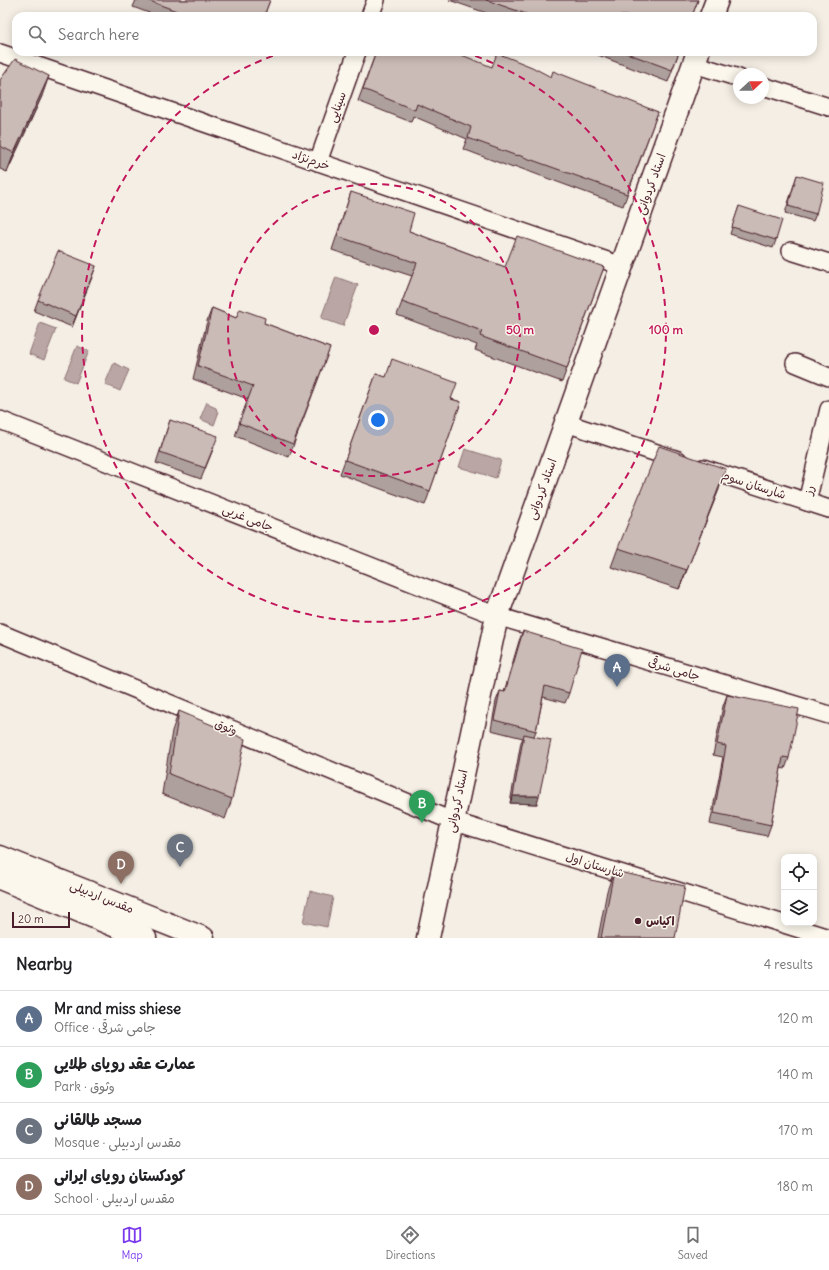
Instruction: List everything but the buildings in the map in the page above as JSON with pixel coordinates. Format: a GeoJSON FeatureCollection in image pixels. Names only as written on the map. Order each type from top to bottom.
{"type":"FeatureCollection","features":[{"type":"Feature","properties":{"kind":"street"},"geometry":{"type":"LineString","coordinates":[[372,12],[376,0]]}},
{"type":"Feature","properties":{"kind":"street"},"geometry":{"type":"LineString","coordinates":[[713,12],[717,0]]}},
{"type":"Feature","properties":{"kind":"street","name":"خرم‌نژاد"},"geometry":{"type":"LineString","coordinates":[[0,53],[622,266]]}},
{"type":"Feature","properties":{"kind":"street","name":"سینایی"},"geometry":{"type":"LineString","coordinates":[[318,162],[356,56]]}},
{"type":"Feature","properties":{"kind":"street"},"geometry":{"type":"LineString","coordinates":[[696,58],[733,75]]}},
{"type":"Feature","properties":{"kind":"street","name":"استاد کردوانی"},"geometry":{"type":"LineString","coordinates":[[428,938],[497,616],[696,58]]}},
{"type":"Feature","properties":{"kind":"street"},"geometry":{"type":"LineString","coordinates":[[769,88],[829,107]]}},
{"type":"Feature","properties":{"kind":"street"},"geometry":{"type":"LineString","coordinates":[[791,251],[829,264]]}},
{"type":"Feature","properties":{"kind":"street"},"geometry":{"type":"LineString","coordinates":[[795,363],[829,377]]}},
{"type":"Feature","properties":{"kind":"street","name":"رز"},"geometry":{"type":"LineString","coordinates":[[807,502],[829,409]]}},
{"type":"Feature","properties":{"kind":"street","name":"جامی غربی"},"geometry":{"type":"LineString","coordinates":[[0,420],[497,616]]}},
{"type":"Feature","properties":{"kind":"street","name":"شارستان سوم"},"geometry":{"type":"LineString","coordinates":[[566,423],[829,509]]}},
{"type":"Feature","properties":{"kind":"street","name":"جامی شرقی"},"geometry":{"type":"LineString","coordinates":[[497,616],[829,715]]}},
{"type":"Feature","properties":{"kind":"street","name":"وثوق"},"geometry":{"type":"LineString","coordinates":[[0,633],[452,821]]}},
{"type":"Feature","properties":{"kind":"street","name":"شارستان اول"},"geometry":{"type":"LineString","coordinates":[[452,821],[829,938]]}},
{"type":"Feature","properties":{"kind":"street","name":"مقدس اردبیلی"},"geometry":{"type":"LineString","coordinates":[[0,857],[203,938]]}},
{"type":"Feature","properties":{"kind":"street","name":"مقدس اردبیلی"},"geometry":{"type":"LineString","coordinates":[[0,878],[145,938]]}},
{"type":"Feature","properties":{"kind":"shaded area"},"geometry":{"type":"Polygon","coordinates":[[[336,277],[358,285],[343,326],[321,318],[336,277]]]}},
{"type":"Feature","properties":{"kind":"shaded area"},"geometry":{"type":"Polygon","coordinates":[[[40,323],[56,329],[44,360],[29,354],[40,323]]]}},
{"type":"Feature","properties":{"kind":"shaded area"},"geometry":{"type":"Polygon","coordinates":[[[77,346],[89,351],[76,383],[64,378],[77,346]]]}},
{"type":"Feature","properties":{"kind":"shaded area"},"geometry":{"type":"Polygon","coordinates":[[[114,363],[129,370],[120,391],[105,384],[114,363]]]}},
{"type":"Feature","properties":{"kind":"shaded area"},"geometry":{"type":"Polygon","coordinates":[[[207,402],[209,405],[216,408],[218,414],[214,425],[200,419],[207,402]]]}},
{"type":"Feature","properties":{"kind":"shaded area"},"geometry":{"type":"Polygon","coordinates":[[[465,449],[501,460],[496,478],[459,467],[465,449]]]}},
{"type":"Feature","properties":{"kind":"shaded area"},"geometry":{"type":"Polygon","coordinates":[[[310,891],[333,897],[327,927],[303,922],[310,891]]]}},
{"type":"Feature","properties":{"kind":"place","name":"Mr and miss shiese"},"geometry":{"type":"Point","coordinates":[617,687]}},
{"type":"Feature","properties":{"kind":"place","name":"عمارت عقد روياى طلايى"},"geometry":{"type":"Point","coordinates":[422,823]}},
{"type":"Feature","properties":{"kind":"place","name":"مسجد طالقانی"},"geometry":{"type":"Point","coordinates":[180,867]}},
{"type":"Feature","properties":{"kind":"place","name":"کودکستان رویای ایرانی"},"geometry":{"type":"Point","coordinates":[121,884]}},
{"type":"Feature","properties":{"kind":"place","name":"اکیاس"},"geometry":{"type":"Point","coordinates":[638,921]}}]}
